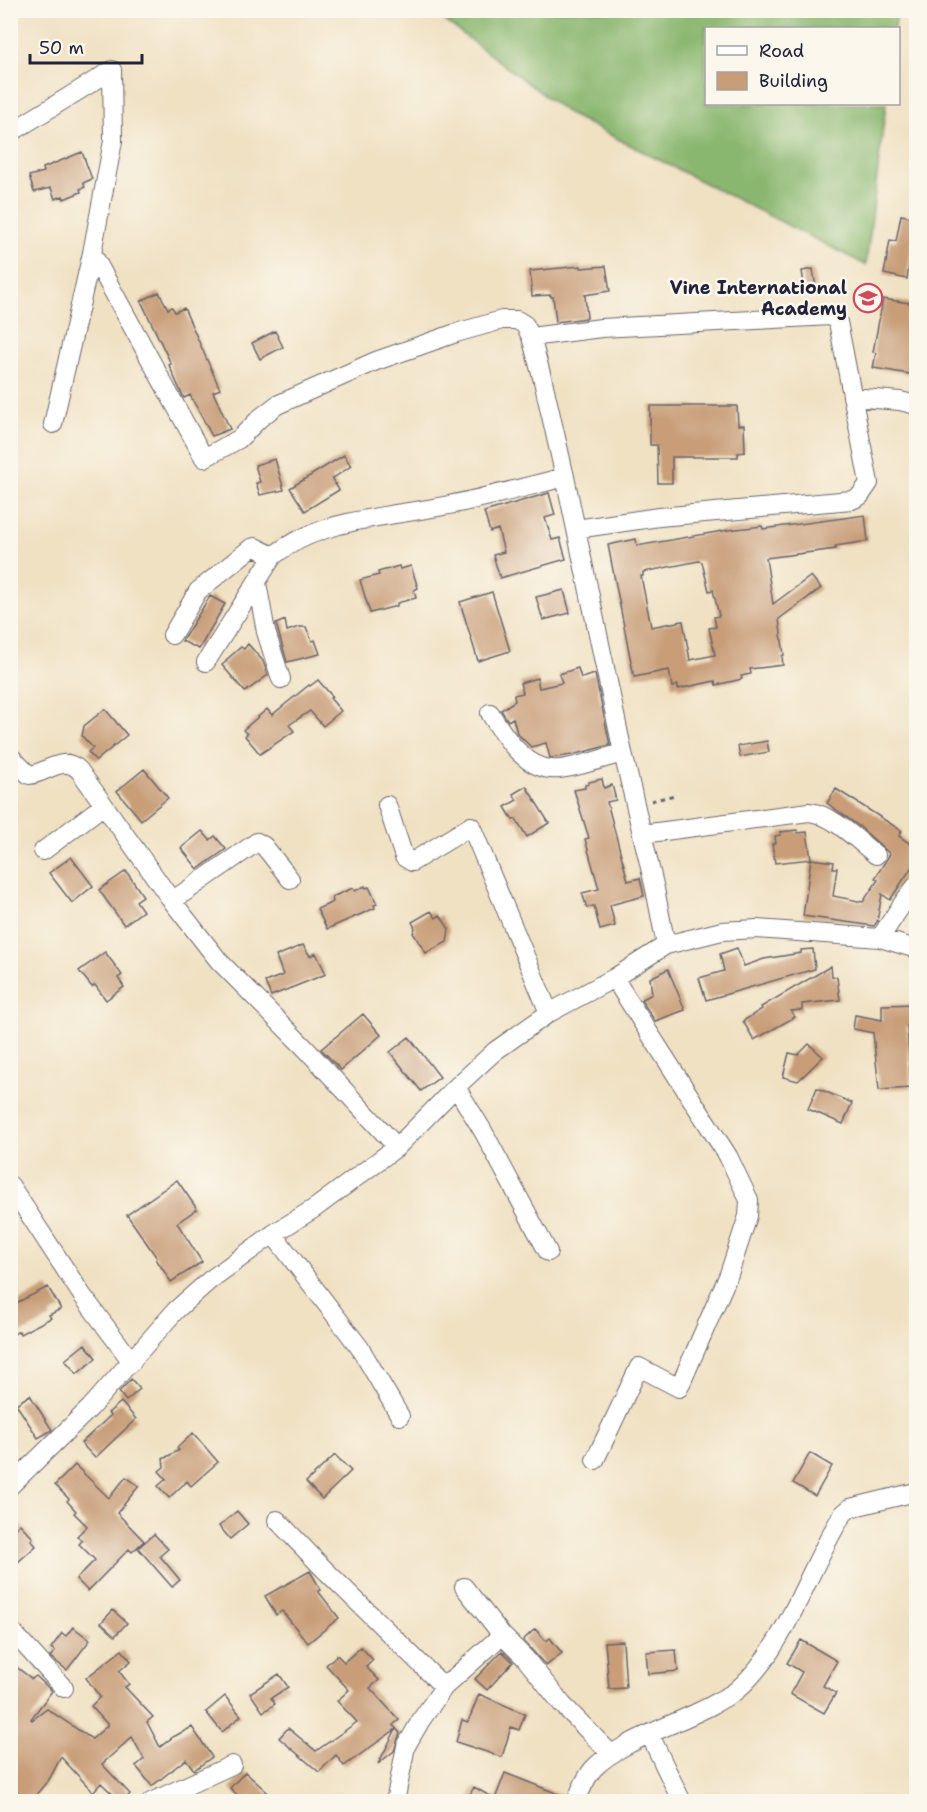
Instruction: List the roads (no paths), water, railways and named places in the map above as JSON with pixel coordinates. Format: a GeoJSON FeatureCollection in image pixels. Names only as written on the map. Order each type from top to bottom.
{"type":"FeatureCollection","features":[{"type":"Feature","properties":{"kind":"street"},"geometry":{"type":"LineString","coordinates":[[10,133],[112,70],[113,141],[92,253],[53,424]]}},
{"type":"Feature","properties":{"kind":"street"},"geometry":{"type":"LineString","coordinates":[[92,253],[204,458],[239,439],[277,405],[376,361],[456,333],[502,320],[518,320],[525,326],[531,337],[566,477],[618,760],[642,834],[666,945]]}},
{"type":"Feature","properties":{"kind":"street"},"geometry":{"type":"LineString","coordinates":[[531,337],[602,328],[831,316],[838,322],[869,483],[860,496],[852,500],[659,517],[576,529]]}},
{"type":"Feature","properties":{"kind":"street"},"geometry":{"type":"LineString","coordinates":[[852,397],[900,401],[916,405]]}},
{"type":"Feature","properties":{"kind":"street"},"geometry":{"type":"LineString","coordinates":[[206,662],[273,556],[287,545],[307,535],[342,525],[446,505],[566,477]]}},
{"type":"Feature","properties":{"kind":"street"},"geometry":{"type":"LineString","coordinates":[[172,635],[198,591],[251,548],[255,547],[273,556]]}},
{"type":"Feature","properties":{"kind":"street"},"geometry":{"type":"LineString","coordinates":[[257,584],[266,632],[281,679]]}},
{"type":"Feature","properties":{"kind":"street"},"geometry":{"type":"LineString","coordinates":[[490,713],[524,757],[544,768],[558,770],[618,760]]}},
{"type":"Feature","properties":{"kind":"street"},"geometry":{"type":"LineString","coordinates":[[10,756],[29,775],[36,775],[56,765],[74,765],[172,901],[219,961],[306,1049],[397,1147]]}},
{"type":"Feature","properties":{"kind":"street"},"geometry":{"type":"LineString","coordinates":[[387,805],[404,857],[412,862],[471,826],[549,1013]]}},
{"type":"Feature","properties":{"kind":"street"},"geometry":{"type":"LineString","coordinates":[[44,851],[104,806]]}},
{"type":"Feature","properties":{"kind":"street"},"geometry":{"type":"LineString","coordinates":[[642,834],[809,812],[816,813],[844,829],[876,855]]}},
{"type":"Feature","properties":{"kind":"street"},"geometry":{"type":"LineString","coordinates":[[172,901],[257,842],[264,846],[290,879]]}},
{"type":"Feature","properties":{"kind":"street"},"geometry":{"type":"LineString","coordinates":[[880,938],[916,886]]}},
{"type":"Feature","properties":{"kind":"street"},"geometry":{"type":"LineString","coordinates":[[12,1481],[90,1408],[176,1310],[210,1280],[273,1234],[315,1208],[397,1147],[495,1051],[549,1013],[614,978],[666,945],[722,931],[758,928],[880,938],[916,949]]}},
{"type":"Feature","properties":{"kind":"street"},"geometry":{"type":"LineString","coordinates":[[595,1460],[639,1367],[679,1388],[729,1274],[748,1216],[749,1200],[728,1156],[614,978]]}},
{"type":"Feature","properties":{"kind":"street"},"geometry":{"type":"LineString","coordinates":[[456,1087],[483,1131],[548,1252]]}},
{"type":"Feature","properties":{"kind":"street"},"geometry":{"type":"LineString","coordinates":[[10,1185],[65,1269],[132,1362]]}},
{"type":"Feature","properties":{"kind":"street"},"geometry":{"type":"LineString","coordinates":[[273,1234],[360,1348],[400,1416]]}},
{"type":"Feature","properties":{"kind":"street"},"geometry":{"type":"LineString","coordinates":[[576,1802],[593,1770],[611,1754],[691,1717],[736,1691],[751,1676],[765,1659],[843,1514],[850,1508],[916,1492]]}},
{"type":"Feature","properties":{"kind":"street"},"geometry":{"type":"LineString","coordinates":[[276,1520],[444,1687]]}},
{"type":"Feature","properties":{"kind":"street"},"geometry":{"type":"LineString","coordinates":[[464,1587],[562,1704],[611,1754]]}},
{"type":"Feature","properties":{"kind":"street"},"geometry":{"type":"LineString","coordinates":[[10,1629],[64,1688]]}},
{"type":"Feature","properties":{"kind":"street"},"geometry":{"type":"LineString","coordinates":[[395,1802],[406,1746],[421,1720],[444,1687],[502,1635]]}},
{"type":"Feature","properties":{"kind":"street"},"geometry":{"type":"LineString","coordinates":[[650,1735],[682,1802]]}},
{"type":"Feature","properties":{"kind":"street"},"geometry":{"type":"LineString","coordinates":[[152,1802],[232,1766]]}},
{"type":"Feature","properties":{"kind":"place","name":"Vine International Academy"},"geometry":{"type":"Point","coordinates":[868,298]}}]}
